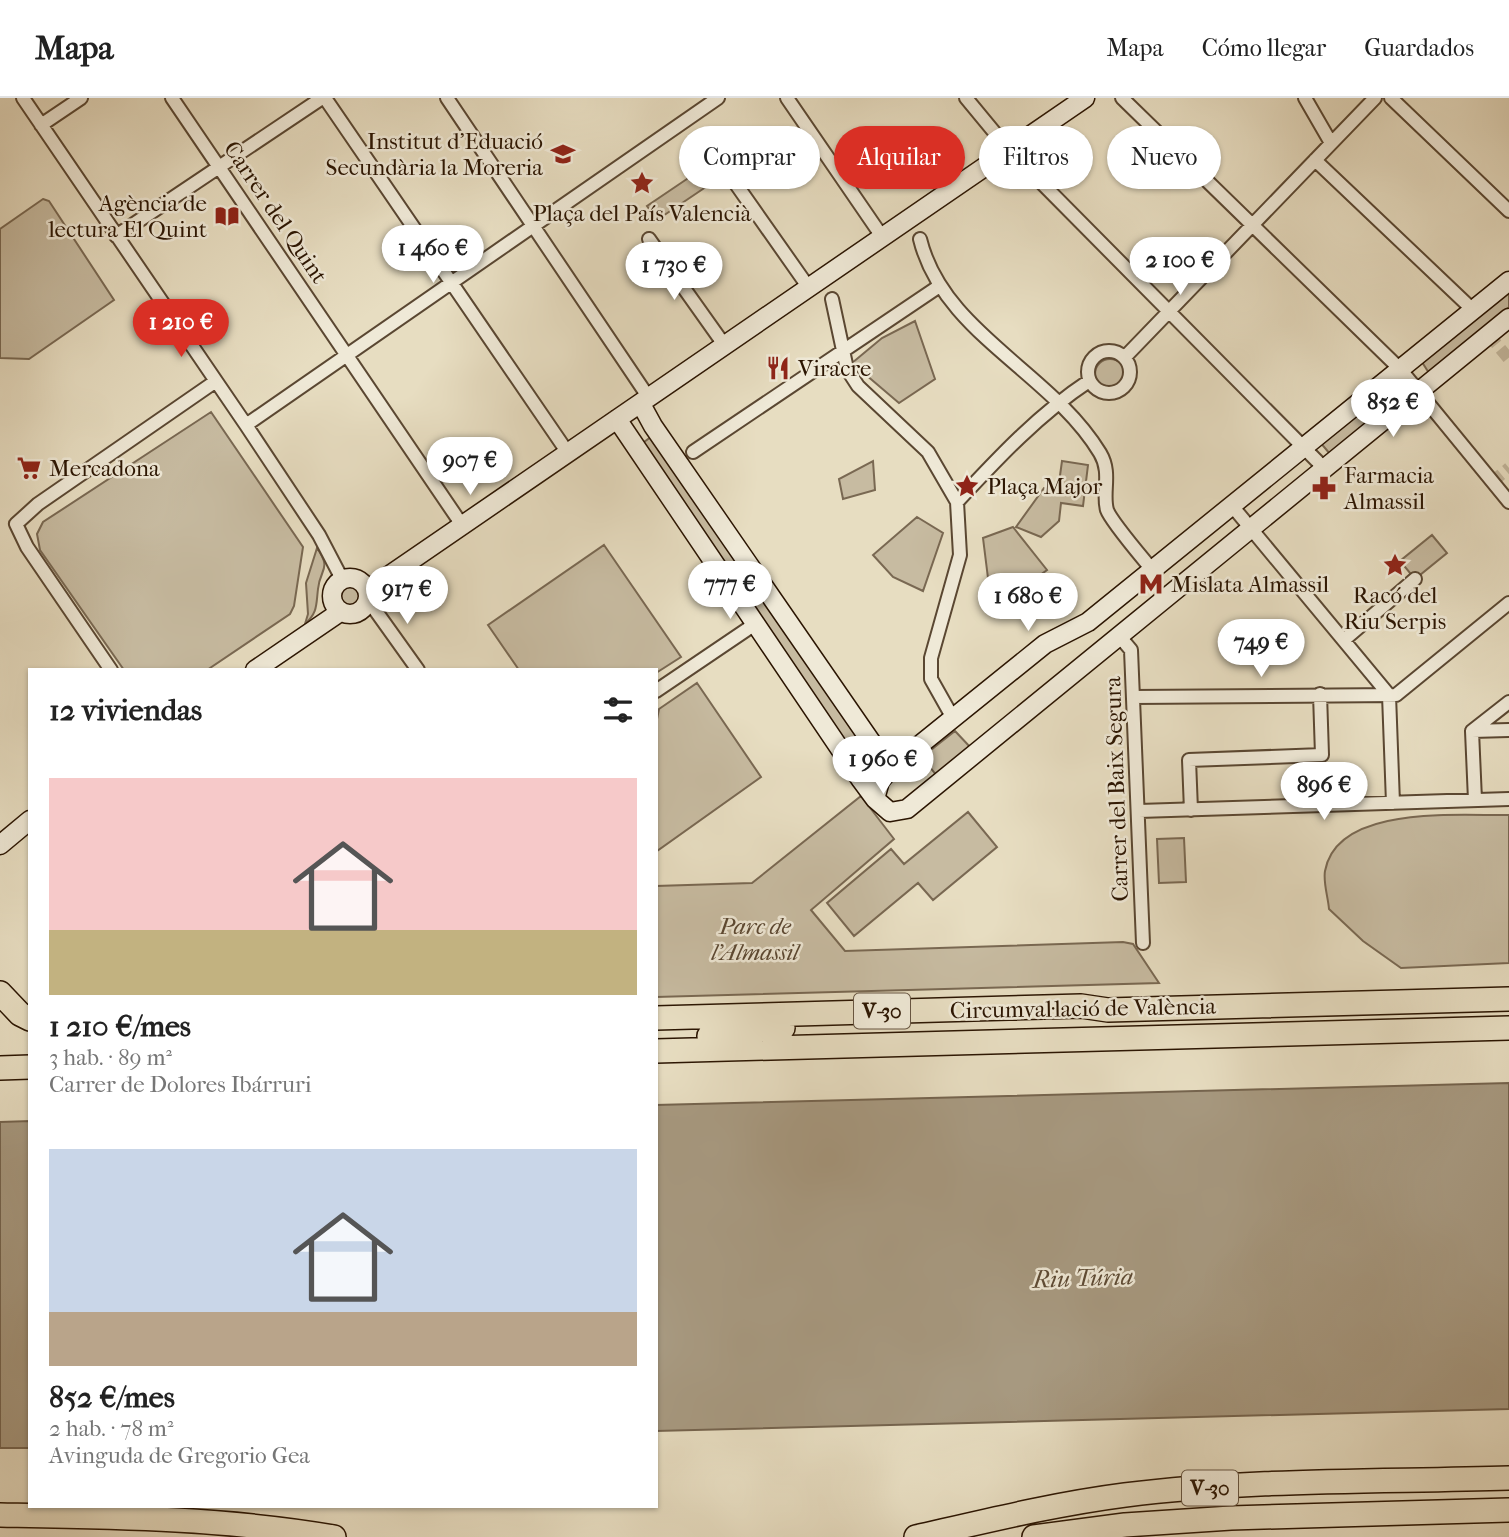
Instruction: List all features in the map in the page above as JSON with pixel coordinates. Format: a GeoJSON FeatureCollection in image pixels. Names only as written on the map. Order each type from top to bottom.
{"type":"FeatureCollection","features":[{"type":"Feature","properties":{"kind":"highway"},"geometry":{"type":"LineString","coordinates":[[0,993],[20,1014],[28,1018]]}},
{"type":"Feature","properties":{"kind":"highway","name":"Circumval·lació de València"},"geometry":{"type":"LineString","coordinates":[[658,1018],[1081,1006],[1108,1010],[1509,999]]}},
{"type":"Feature","properties":{"kind":"highway"},"geometry":{"type":"LineString","coordinates":[[658,1038],[704,1037],[831,1023],[1082,1014],[1108,1010]]}},
{"type":"Feature","properties":{"kind":"highway","name":"Circumval·lació de València"},"geometry":{"type":"LineString","coordinates":[[658,1051],[1509,1028]]}},
{"type":"Feature","properties":{"kind":"highway"},"geometry":{"type":"LineString","coordinates":[[0,1068],[28,1067]]}},
{"type":"Feature","properties":{"kind":"highway","name":"V-30"},"geometry":{"type":"LineString","coordinates":[[916,1537],[1049,1507],[1126,1495],[1231,1486],[1509,1478]]}},
{"type":"Feature","properties":{"kind":"highway","name":"V-30"},"geometry":{"type":"LineString","coordinates":[[1034,1537],[1125,1525],[1231,1518],[1509,1510]]}},
{"type":"Feature","properties":{"kind":"highway"},"geometry":{"type":"LineString","coordinates":[[0,1516],[130,1517],[226,1523],[334,1537]]}},
{"type":"Feature","properties":{"kind":"street"},"geometry":{"type":"LineString","coordinates":[[23,98],[319,535],[342,579]]}},
{"type":"Feature","properties":{"kind":"street"},"geometry":{"type":"LineString","coordinates":[[41,125],[81,98]]}},
{"type":"Feature","properties":{"kind":"street","name":"Carrer del Quint"},"geometry":{"type":"LineString","coordinates":[[172,98],[462,525]]}},
{"type":"Feature","properties":{"kind":"street"},"geometry":{"type":"LineString","coordinates":[[116,236],[323,98],[568,453]]}},
{"type":"Feature","properties":{"kind":"street"},"geometry":{"type":"LineString","coordinates":[[447,98],[535,228],[645,401],[659,435],[890,769]]}},
{"type":"Feature","properties":{"kind":"street"},"geometry":{"type":"LineString","coordinates":[[246,425],[453,285],[718,98]]}},
{"type":"Feature","properties":{"kind":"street"},"geometry":{"type":"LineString","coordinates":[[788,98],[883,238]]}},
{"type":"Feature","properties":{"kind":"street"},"geometry":{"type":"LineString","coordinates":[[966,98],[989,126]]}},
{"type":"Feature","properties":{"kind":"street"},"geometry":{"type":"LineString","coordinates":[[1044,126],[1084,98]]}},
{"type":"Feature","properties":{"kind":"street"},"geometry":{"type":"LineString","coordinates":[[1122,98],[1401,370],[1509,502]]}},
{"type":"Feature","properties":{"kind":"street"},"geometry":{"type":"LineString","coordinates":[[1305,98],[1331,143]]}},
{"type":"Feature","properties":{"kind":"street"},"geometry":{"type":"LineString","coordinates":[[1125,357],[1375,98]]}},
{"type":"Feature","properties":{"kind":"street"},"geometry":{"type":"LineString","coordinates":[[1391,98],[1509,211]]}},
{"type":"Feature","properties":{"kind":"street"},"geometry":{"type":"LineString","coordinates":[[1315,160],[1473,310]]}},
{"type":"Feature","properties":{"kind":"street"},"geometry":{"type":"LineString","coordinates":[[258,668],[340,612],[357,614],[368,595],[462,525],[979,171]]}},
{"type":"Feature","properties":{"kind":"street"},"geometry":{"type":"LineString","coordinates":[[739,189],[809,288]]}},
{"type":"Feature","properties":{"kind":"street"},"geometry":{"type":"LineString","coordinates":[[1048,189],[1325,469]]}},
{"type":"Feature","properties":{"kind":"street"},"geometry":{"type":"LineString","coordinates":[[649,239],[725,346]]}},
{"type":"Feature","properties":{"kind":"street"},"geometry":{"type":"LineString","coordinates":[[920,239],[938,287],[955,309],[1024,369],[1101,454],[1108,479],[1107,510],[1149,566]]}},
{"type":"Feature","properties":{"kind":"street"},"geometry":{"type":"LineString","coordinates":[[861,780],[875,779],[890,769],[1045,643],[1088,622],[1306,449],[1509,281]]}},
{"type":"Feature","properties":{"kind":"street"},"geometry":{"type":"LineString","coordinates":[[693,452],[938,287]]}},
{"type":"Feature","properties":{"kind":"street"},"geometry":{"type":"LineString","coordinates":[[832,299],[846,369],[858,386],[928,452],[957,502],[960,555],[931,658],[931,679],[949,712]]}},
{"type":"Feature","properties":{"kind":"street"},"geometry":{"type":"LineString","coordinates":[[617,419],[861,780],[890,813],[907,809],[1509,318]]}},
{"type":"Feature","properties":{"kind":"street"},"geometry":{"type":"LineString","coordinates":[[1112,351],[1125,357],[1130,376],[1118,392],[1099,391],[1089,381],[1088,366],[1097,354],[1112,351]]}},
{"type":"Feature","properties":{"kind":"street"},"geometry":{"type":"LineString","coordinates":[[110,668],[27,547],[16,524],[38,504],[216,381]]}},
{"type":"Feature","properties":{"kind":"street"},"geometry":{"type":"LineString","coordinates":[[957,502],[1057,404],[1089,381]]}},
{"type":"Feature","properties":{"kind":"street"},"geometry":{"type":"LineString","coordinates":[[1233,507],[1389,695],[1393,803]]}},
{"type":"Feature","properties":{"kind":"street"},"geometry":{"type":"LineString","coordinates":[[342,579],[359,580],[417,668]]}},
{"type":"Feature","properties":{"kind":"street"},"geometry":{"type":"LineString","coordinates":[[340,612],[333,603],[332,592],[342,579]]}},
{"type":"Feature","properties":{"kind":"street"},"geometry":{"type":"LineString","coordinates":[[1344,640],[1415,579]]}},
{"type":"Feature","properties":{"kind":"street"},"geometry":{"type":"LineString","coordinates":[[1133,697],[1389,695],[1406,690],[1509,603]]}},
{"type":"Feature","properties":{"kind":"street"},"geometry":{"type":"LineString","coordinates":[[658,690],[755,624]]}},
{"type":"Feature","properties":{"kind":"street","name":"Carrer del Baix Segura"},"geometry":{"type":"LineString","coordinates":[[1120,637],[1130,650],[1143,943]]}},
{"type":"Feature","properties":{"kind":"street"},"geometry":{"type":"LineString","coordinates":[[1191,810],[1189,760],[1322,755],[1320,694]]}},
{"type":"Feature","properties":{"kind":"street"},"geometry":{"type":"LineString","coordinates":[[1472,731],[1509,702]]}},
{"type":"Feature","properties":{"kind":"street"},"geometry":{"type":"LineString","coordinates":[[1472,731],[1509,730]]}},
{"type":"Feature","properties":{"kind":"street"},"geometry":{"type":"LineString","coordinates":[[1472,731],[1475,800]]}},
{"type":"Feature","properties":{"kind":"street"},"geometry":{"type":"LineString","coordinates":[[875,799],[880,781],[890,769]]}},
{"type":"Feature","properties":{"kind":"street"},"geometry":{"type":"LineString","coordinates":[[1139,811],[1509,800]]}},
{"type":"Feature","properties":{"kind":"street"},"geometry":{"type":"LineString","coordinates":[[0,845],[24,825]]}},
{"type":"Feature","properties":{"kind":"street"},"geometry":{"type":"LineString","coordinates":[[0,853],[24,825]]}},
{"type":"Feature","properties":{"kind":"green space"},"geometry":{"type":"Polygon","coordinates":[[[679,184],[679,189],[703,189],[657,220],[647,206],[679,184]]]}},
{"type":"Feature","properties":{"kind":"green space"},"geometry":{"type":"Polygon","coordinates":[[[43,199],[49,201],[114,300],[29,359],[0,358],[0,229],[43,199]]]}},
{"type":"Feature","properties":{"kind":"green space"},"geometry":{"type":"Polygon","coordinates":[[[1509,286],[1509,307],[1429,373],[1420,359],[1509,286]]]}},
{"type":"Feature","properties":{"kind":"green space"},"geometry":{"type":"Polygon","coordinates":[[[915,321],[935,379],[899,403],[852,363],[882,338],[915,321]]]}},
{"type":"Feature","properties":{"kind":"green space"},"geometry":{"type":"Polygon","coordinates":[[[1110,359],[1121,363],[1125,374],[1121,385],[1110,389],[1099,385],[1095,374],[1099,363],[1110,359]]]}},
{"type":"Feature","properties":{"kind":"green space"},"geometry":{"type":"Polygon","coordinates":[[[1395,383],[1402,394],[1330,454],[1319,441],[1395,383]]]}},
{"type":"Feature","properties":{"kind":"green space"},"geometry":{"type":"Polygon","coordinates":[[[211,412],[303,547],[294,606],[290,614],[210,668],[123,668],[40,550],[37,534],[43,522],[211,412]]]}},
{"type":"Feature","properties":{"kind":"green space"},"geometry":{"type":"Polygon","coordinates":[[[655,434],[877,765],[863,774],[640,445],[655,434]]]}},
{"type":"Feature","properties":{"kind":"green space"},"geometry":{"type":"Polygon","coordinates":[[[873,461],[875,490],[843,499],[839,479],[873,461]]]}},
{"type":"Feature","properties":{"kind":"green space"},"geometry":{"type":"Polygon","coordinates":[[[1062,461],[1088,465],[1083,506],[1061,503],[1059,521],[1041,537],[1016,527],[1044,488],[1058,490],[1062,461]]]}},
{"type":"Feature","properties":{"kind":"green space"},"geometry":{"type":"Polygon","coordinates":[[[917,517],[943,533],[923,591],[893,577],[873,555],[917,517]]]}},
{"type":"Feature","properties":{"kind":"green space"},"geometry":{"type":"Polygon","coordinates":[[[1013,527],[1047,570],[1021,589],[990,594],[983,538],[1013,527]]]}},
{"type":"Feature","properties":{"kind":"green space"},"geometry":{"type":"Polygon","coordinates":[[[1432,535],[1447,553],[1415,579],[1400,561],[1432,535]]]}},
{"type":"Feature","properties":{"kind":"green space"},"geometry":{"type":"Polygon","coordinates":[[[604,545],[681,657],[658,672],[658,668],[518,668],[488,625],[604,545]]]}},
{"type":"Feature","properties":{"kind":"green space"},"geometry":{"type":"Polygon","coordinates":[[[317,548],[324,561],[324,569],[319,582],[316,608],[305,624],[308,614],[306,583],[317,548]]]}},
{"type":"Feature","properties":{"kind":"green space"},"geometry":{"type":"Polygon","coordinates":[[[351,583],[360,587],[364,596],[360,605],[351,609],[342,605],[338,596],[342,587],[351,583]]]}},
{"type":"Feature","properties":{"kind":"green space"},"geometry":{"type":"Polygon","coordinates":[[[697,683],[761,777],[658,850],[658,714],[659,709],[697,683]]]}},
{"type":"Feature","properties":{"kind":"green space"},"geometry":{"type":"Polygon","coordinates":[[[955,731],[971,748],[937,776],[922,757],[955,731]]]}},
{"type":"Feature","properties":{"kind":"green space","name":"Parc de l'Almassil"},"geometry":{"type":"Polygon","coordinates":[[[861,796],[894,839],[811,910],[845,951],[1123,942],[1133,944],[1159,983],[658,997],[658,886],[752,883],[861,796]]]}},
{"type":"Feature","properties":{"kind":"green space"},"geometry":{"type":"Polygon","coordinates":[[[968,812],[997,847],[933,900],[918,883],[854,936],[827,903],[891,849],[904,864],[968,812]]]}},
{"type":"Feature","properties":{"kind":"green space"},"geometry":{"type":"Polygon","coordinates":[[[1432,815],[1509,815],[1509,963],[1401,968],[1363,941],[1329,909],[1325,871],[1334,849],[1352,834],[1375,824],[1403,818],[1432,815]]]}},
{"type":"Feature","properties":{"kind":"green space"},"geometry":{"type":"Polygon","coordinates":[[[1184,838],[1186,882],[1159,883],[1157,839],[1184,838]]]}},
{"type":"Feature","properties":{"kind":"water","name":"Riu Túria"},"geometry":{"type":"Polygon","coordinates":[[[1509,1083],[1509,1409],[658,1431],[658,1105],[1509,1083]]]}},
{"type":"Feature","properties":{"kind":"water"},"geometry":{"type":"Polygon","coordinates":[[[28,1121],[28,1448],[0,1448],[0,1122],[28,1121]]]}},
{"type":"Feature","properties":{"kind":"tunnel"},"geometry":{"type":"LineString","coordinates":[[1489,335],[1509,359]]}},
{"type":"Feature","properties":{"kind":"tunnel"},"geometry":{"type":"LineString","coordinates":[[1492,482],[1509,468]]}},
{"type":"Feature","properties":{"kind":"place","name":"Institut d'Eduació Secundària la Moreria"},"geometry":{"type":"Point","coordinates":[563,154]}},
{"type":"Feature","properties":{"kind":"place","name":"Plaça del País Valencià"},"geometry":{"type":"Point","coordinates":[642,183]}},
{"type":"Feature","properties":{"kind":"place","name":"Agència de lectura El Quint"},"geometry":{"type":"Point","coordinates":[227,216]}},
{"type":"Feature","properties":{"kind":"place","name":"Viracre"},"geometry":{"type":"Point","coordinates":[778,368]}},
{"type":"Feature","properties":{"kind":"place","name":"Mercadona"},"geometry":{"type":"Point","coordinates":[29,468]}},
{"type":"Feature","properties":{"kind":"place","name":"Plaça Major"},"geometry":{"type":"Point","coordinates":[967,486]}},
{"type":"Feature","properties":{"kind":"place","name":"Farmacia Almassil"},"geometry":{"type":"Point","coordinates":[1324,488]}},
{"type":"Feature","properties":{"kind":"place","name":"Racó del Riu Serpis"},"geometry":{"type":"Point","coordinates":[1395,565]}},
{"type":"Feature","properties":{"kind":"place","name":"Mislata Almassil"},"geometry":{"type":"Point","coordinates":[1151,584]}}]}
